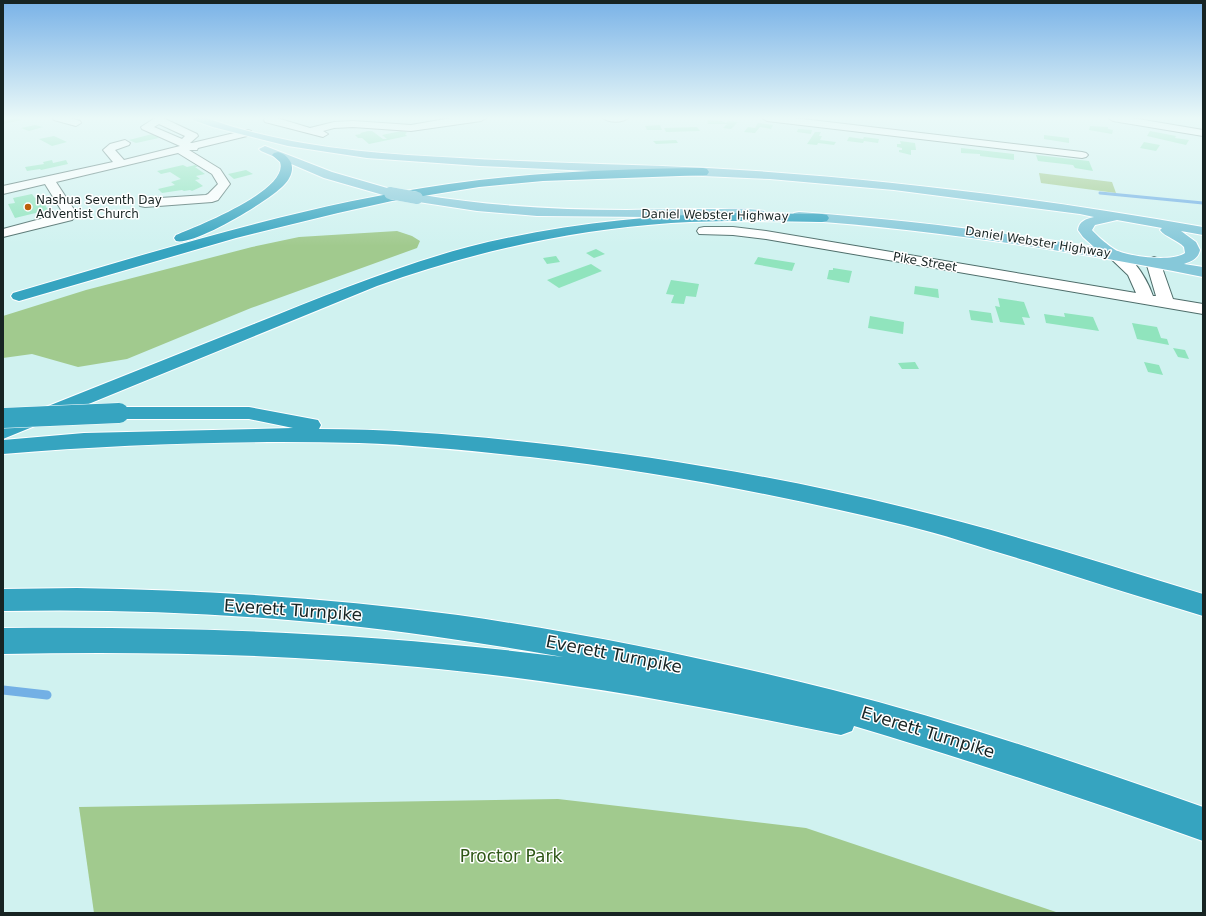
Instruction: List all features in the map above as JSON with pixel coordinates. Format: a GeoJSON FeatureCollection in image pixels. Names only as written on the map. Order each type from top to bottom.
{"type":"FeatureCollection","features":[{"type":"Feature","properties":{"kind":"highway"},"geometry":{"type":"LineString","coordinates":[[283,161],[286,166],[286,172],[283,179],[267,192],[237,211],[196,232],[153,250],[13,297],[257,229],[320,213],[414,194],[478,184],[560,176],[703,172]]}},
{"type":"Feature","properties":{"kind":"highway"},"geometry":{"type":"LineString","coordinates":[[3,432],[371,283],[422,265],[467,252],[551,233],[626,223],[713,218],[822,218]]}},
{"type":"Feature","properties":{"kind":"highway"},"geometry":{"type":"LineString","coordinates":[[3,418],[119,413],[249,413],[361,436]]}},
{"type":"Feature","properties":{"kind":"highway"},"geometry":{"type":"LineString","coordinates":[[3,447],[168,437],[277,435],[361,436],[469,443],[595,457],[659,466],[763,485],[950,528],[1203,605]]}},
{"type":"Feature","properties":{"kind":"highway","name":"Everett Turnpike"},"geometry":{"type":"LineString","coordinates":[[3,600],[152,601],[253,606],[383,617],[511,634],[673,665],[778,690],[883,718],[1075,778],[1203,824]]}},
{"type":"Feature","properties":{"kind":"highway"},"geometry":{"type":"LineString","coordinates":[[3,641],[126,641],[277,645],[419,654],[509,664],[724,697],[846,721],[1010,757]]}},
{"type":"Feature","properties":{"kind":"main road","name":"Daniel Webster Highway"},"geometry":{"type":"LineString","coordinates":[[292,161],[328,175],[390,193],[470,206],[537,212],[713,213],[822,218],[904,224],[978,232],[1113,254],[1203,272]]}},
{"type":"Feature","properties":{"kind":"main road"},"geometry":{"type":"LineString","coordinates":[[447,161],[810,178],[921,189],[1036,203],[1203,231]]}},
{"type":"Feature","properties":{"kind":"main road"},"geometry":{"type":"LineString","coordinates":[[1113,254],[1090,238],[1085,232],[1086,226],[1092,222],[1102,219],[1133,219],[1152,224],[1180,236],[1190,242],[1195,248],[1195,254],[1190,258],[1172,262],[1154,262]]}},
{"type":"Feature","properties":{"kind":"street"},"geometry":{"type":"LineString","coordinates":[[118,161],[121,164]]}},
{"type":"Feature","properties":{"kind":"street"},"geometry":{"type":"LineString","coordinates":[[3,202],[52,185],[133,161]]}},
{"type":"Feature","properties":{"kind":"street"},"geometry":{"type":"LineString","coordinates":[[145,203],[207,199],[213,197],[224,184],[216,172],[202,161]]}},
{"type":"Feature","properties":{"kind":"street"},"geometry":{"type":"LineString","coordinates":[[3,190],[52,185]]}},
{"type":"Feature","properties":{"kind":"street"},"geometry":{"type":"LineString","coordinates":[[3,233],[67,217],[70,214],[52,185]]}},
{"type":"Feature","properties":{"kind":"street","name":"Pike Street"},"geometry":{"type":"LineString","coordinates":[[704,230],[766,236],[1203,309]]}},
{"type":"Feature","properties":{"kind":"street"},"geometry":{"type":"LineString","coordinates":[[1113,254],[1136,272],[1146,299]]}},
{"type":"Feature","properties":{"kind":"street"},"geometry":{"type":"LineString","coordinates":[[1154,262],[1166,303]]}},
{"type":"Feature","properties":{"kind":"green space"},"geometry":{"type":"Polygon","coordinates":[[[1039,173],[1112,182],[1116,193],[1041,183],[1039,173]]]}},
{"type":"Feature","properties":{"kind":"green space"},"geometry":{"type":"Polygon","coordinates":[[[397,231],[412,236],[420,241],[417,248],[251,308],[127,359],[78,367],[32,354],[3,358],[3,316],[86,290],[252,247],[299,237],[397,231]]]}},
{"type":"Feature","properties":{"kind":"green space","name":"Proctor Park"},"geometry":{"type":"Polygon","coordinates":[[[558,799],[806,828],[1059,913],[94,913],[79,807],[558,799]]]}},
{"type":"Feature","properties":{"kind":"building"},"geometry":{"type":"Polygon","coordinates":[[[52,161],[53,163],[66,161],[68,164],[41,170],[27,171],[25,167],[44,164],[43,162],[52,161]]]}},
{"type":"Feature","properties":{"kind":"building"},"geometry":{"type":"Polygon","coordinates":[[[1038,161],[1089,161],[1093,171],[1075,168],[1073,165],[1038,161]]]}},
{"type":"Feature","properties":{"kind":"building"},"geometry":{"type":"Polygon","coordinates":[[[183,165],[187,167],[195,165],[198,167],[195,167],[205,174],[196,176],[200,179],[195,180],[203,186],[192,191],[182,190],[162,193],[158,189],[175,185],[171,182],[181,179],[170,172],[161,174],[157,171],[183,165]]]}},
{"type":"Feature","properties":{"kind":"building"},"geometry":{"type":"Polygon","coordinates":[[[246,170],[253,174],[234,179],[228,174],[246,170]]]}},
{"type":"Feature","properties":{"kind":"building","name":"Nashua Seventh Day Adventist Church"},"geometry":{"type":"Polygon","coordinates":[[[32,194],[35,198],[40,197],[48,210],[15,218],[8,204],[15,203],[13,198],[32,194]]]}},
{"type":"Feature","properties":{"kind":"building"},"geometry":{"type":"Polygon","coordinates":[[[596,249],[605,254],[594,258],[586,253],[596,249]]]}},
{"type":"Feature","properties":{"kind":"building"},"geometry":{"type":"Polygon","coordinates":[[[556,256],[560,262],[547,264],[543,258],[556,256]]]}},
{"type":"Feature","properties":{"kind":"building"},"geometry":{"type":"Polygon","coordinates":[[[758,257],[795,263],[792,271],[754,264],[758,257]]]}},
{"type":"Feature","properties":{"kind":"building"},"geometry":{"type":"Polygon","coordinates":[[[591,264],[602,271],[559,288],[547,280],[591,264]]]}},
{"type":"Feature","properties":{"kind":"building"},"geometry":{"type":"Polygon","coordinates":[[[833,268],[852,271],[849,283],[827,279],[829,270],[833,270],[833,268]]]}},
{"type":"Feature","properties":{"kind":"building"},"geometry":{"type":"Polygon","coordinates":[[[671,280],[699,284],[696,297],[686,296],[684,304],[671,303],[674,295],[666,294],[671,280]]]}},
{"type":"Feature","properties":{"kind":"building"},"geometry":{"type":"Polygon","coordinates":[[[915,286],[938,289],[939,298],[914,294],[915,286]]]}},
{"type":"Feature","properties":{"kind":"building"},"geometry":{"type":"Polygon","coordinates":[[[998,298],[1024,302],[1030,318],[1022,317],[1025,325],[1000,322],[995,306],[1000,307],[998,298]]]}},
{"type":"Feature","properties":{"kind":"building"},"geometry":{"type":"Polygon","coordinates":[[[969,310],[991,313],[993,323],[971,320],[969,310]]]}},
{"type":"Feature","properties":{"kind":"building"},"geometry":{"type":"Polygon","coordinates":[[[1064,313],[1093,317],[1099,331],[1046,323],[1044,314],[1065,317],[1064,313]]]}},
{"type":"Feature","properties":{"kind":"building"},"geometry":{"type":"Polygon","coordinates":[[[870,316],[904,322],[903,334],[868,328],[870,316]]]}},
{"type":"Feature","properties":{"kind":"building"},"geometry":{"type":"Polygon","coordinates":[[[1132,323],[1157,327],[1161,338],[1167,339],[1169,345],[1137,339],[1132,323]]]}},
{"type":"Feature","properties":{"kind":"building"},"geometry":{"type":"Polygon","coordinates":[[[1173,348],[1185,350],[1189,359],[1178,357],[1173,348]]]}},
{"type":"Feature","properties":{"kind":"building"},"geometry":{"type":"Polygon","coordinates":[[[915,362],[919,369],[902,369],[898,363],[915,362]]]}},
{"type":"Feature","properties":{"kind":"building"},"geometry":{"type":"Polygon","coordinates":[[[1144,362],[1159,365],[1163,375],[1148,372],[1144,362]]]}},
{"type":"Feature","properties":{"kind":"waterway"},"geometry":{"type":"LineString","coordinates":[[1100,193],[1203,203]]}},
{"type":"Feature","properties":{"kind":"waterway"},"geometry":{"type":"LineString","coordinates":[[3,690],[47,695]]}},
{"type":"Feature","properties":{"kind":"place","name":"Nashua Seventh Day Adventist Church"},"geometry":{"type":"Point","coordinates":[28,207]}}]}
